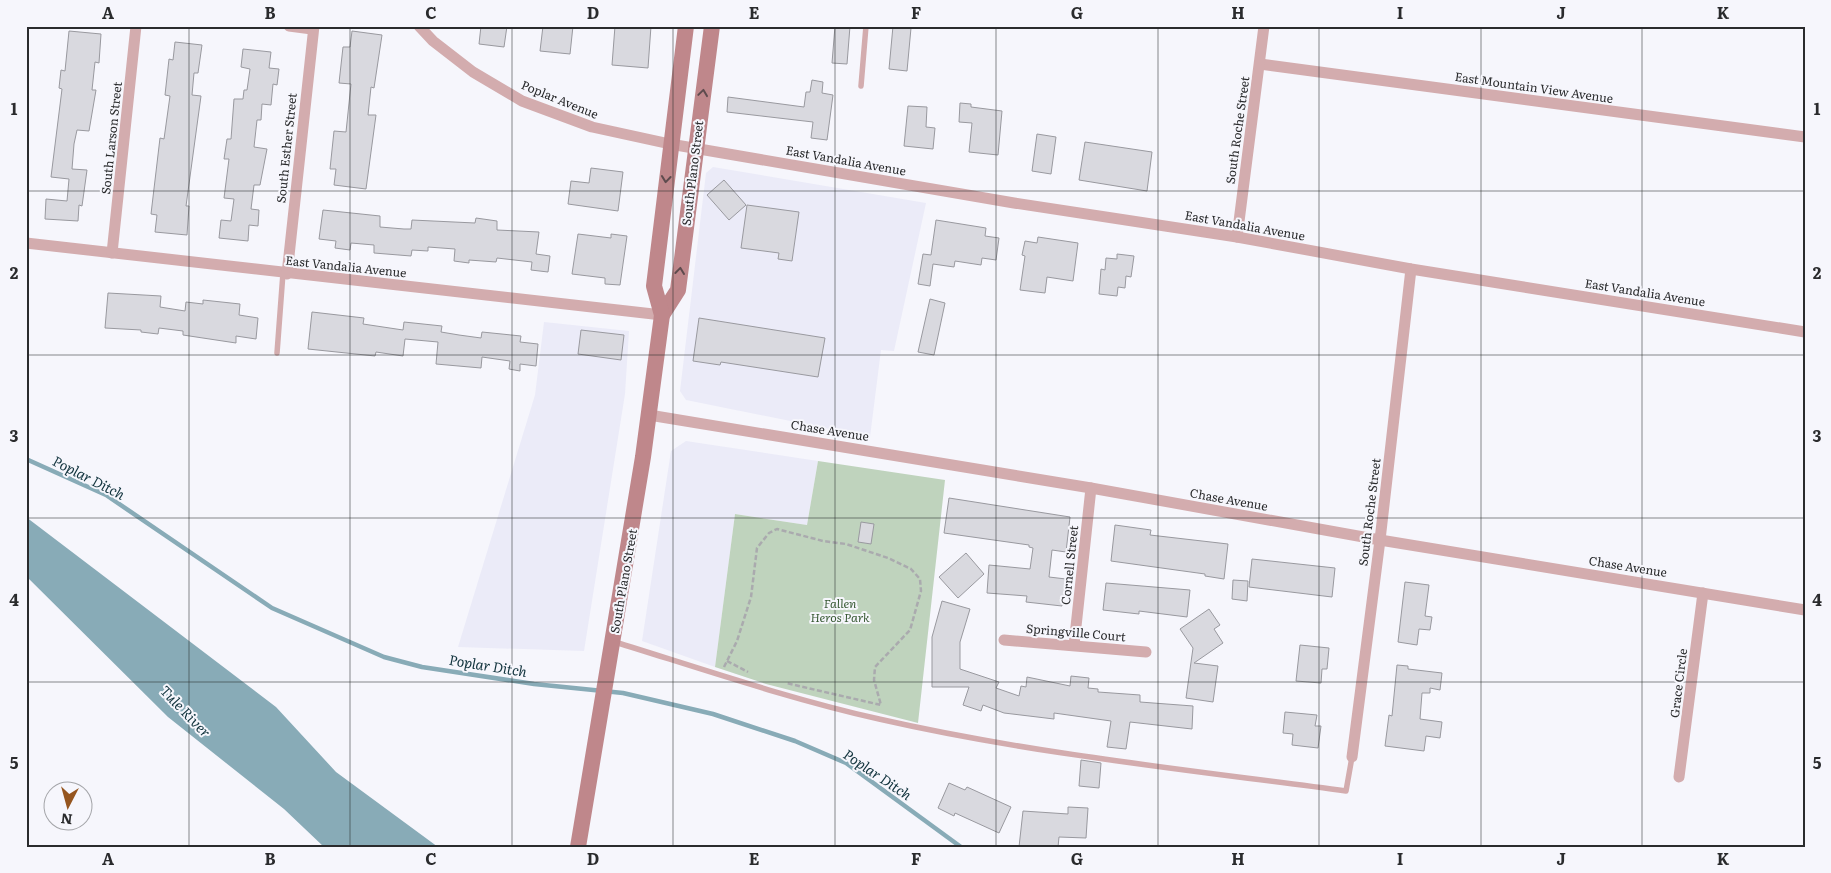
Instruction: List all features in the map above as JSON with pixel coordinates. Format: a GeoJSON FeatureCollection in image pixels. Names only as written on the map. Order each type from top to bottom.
{"type":"FeatureCollection","features":[{"type":"Feature","properties":{"kind":"main road","name":"South Plano Street"},"geometry":{"type":"LineString","coordinates":[[662,315],[678,290],[686,26]]}},
{"type":"Feature","properties":{"kind":"main road","name":"South Plano Street"},"geometry":{"type":"LineString","coordinates":[[578,847],[649,414],[662,315],[654,286],[682,145],[712,26]]}},
{"type":"Feature","properties":{"kind":"street","name":"South Larson Street"},"geometry":{"type":"LineString","coordinates":[[112,253],[136,26]]}},
{"type":"Feature","properties":{"kind":"street"},"geometry":{"type":"LineString","coordinates":[[289,26],[312,27]]}},
{"type":"Feature","properties":{"kind":"street","name":"Poplar Avenue"},"geometry":{"type":"LineString","coordinates":[[419,26],[433,41],[473,72],[522,101],[592,127],[682,145]]}},
{"type":"Feature","properties":{"kind":"street","name":"South Roche Street"},"geometry":{"type":"LineString","coordinates":[[1236,237],[1264,26]]}},
{"type":"Feature","properties":{"kind":"street","name":"South Esther Street"},"geometry":{"type":"LineString","coordinates":[[285,273],[312,27]]}},
{"type":"Feature","properties":{"kind":"street","name":"East Mountain View Avenue"},"geometry":{"type":"LineString","coordinates":[[1260,64],[1805,137]]}},
{"type":"Feature","properties":{"kind":"street","name":"East Vandalia Avenue"},"geometry":{"type":"LineString","coordinates":[[682,145],[1004,201],[1236,237],[1411,269],[1805,332]]}},
{"type":"Feature","properties":{"kind":"street","name":"East Vandalia Avenue"},"geometry":{"type":"LineString","coordinates":[[26,243],[662,315]]}},
{"type":"Feature","properties":{"kind":"street","name":"South Roche Street"},"geometry":{"type":"LineString","coordinates":[[1352,757],[1380,540],[1411,269]]}},
{"type":"Feature","properties":{"kind":"street","name":"Chase Avenue"},"geometry":{"type":"LineString","coordinates":[[649,414],[1091,488],[1380,540],[1805,610]]}},
{"type":"Feature","properties":{"kind":"street","name":"Cornell Street"},"geometry":{"type":"LineString","coordinates":[[1074,645],[1091,488]]}},
{"type":"Feature","properties":{"kind":"street","name":"Grace Circle"},"geometry":{"type":"LineString","coordinates":[[1680,777],[1703,592]]}},
{"type":"Feature","properties":{"kind":"street","name":"Springville Court"},"geometry":{"type":"LineString","coordinates":[[1004,640],[1146,652]]}},
{"type":"Feature","properties":{"kind":"lane"},"geometry":{"type":"LineString","coordinates":[[861,86],[866,26]]}},
{"type":"Feature","properties":{"kind":"lane","name":"South Esther Street"},"geometry":{"type":"LineString","coordinates":[[277,353],[285,273]]}},
{"type":"Feature","properties":{"kind":"lane"},"geometry":{"type":"LineString","coordinates":[[613,641],[721,675],[878,719],[1041,751],[1346,791],[1352,757]]}},
{"type":"Feature","properties":{"kind":"path"},"geometry":{"type":"LineString","coordinates":[[754,675],[727,661],[737,641],[751,597],[757,548],[769,533],[777,529],[823,541],[846,544],[896,561],[911,569],[920,579],[921,591],[910,630],[875,667],[874,680],[881,705],[777,682]]}},
{"type":"Feature","properties":{"kind":"shaded area"},"geometry":{"type":"Polygon","coordinates":[[[713,167],[926,203],[894,351],[881,350],[870,437],[686,400],[680,391],[706,173],[713,167]]]}},
{"type":"Feature","properties":{"kind":"shaded area"},"geometry":{"type":"Polygon","coordinates":[[[544,322],[629,331],[625,394],[584,651],[458,647],[535,395],[544,322]]]}},
{"type":"Feature","properties":{"kind":"shaded area"},"geometry":{"type":"Polygon","coordinates":[[[686,441],[818,461],[807,525],[735,514],[715,667],[642,641],[671,451],[686,441]]]}},
{"type":"Feature","properties":{"kind":"green space","name":"Fallen Heros Park"},"geometry":{"type":"Polygon","coordinates":[[[818,461],[945,480],[918,723],[766,684],[715,667],[735,514],[807,525],[818,461]]]}},
{"type":"Feature","properties":{"kind":"water","name":"Tule River"},"geometry":{"type":"Polygon","coordinates":[[[26,517],[276,707],[336,772],[438,847],[324,847],[284,809],[168,717],[26,576],[26,517]]]}},
{"type":"Feature","properties":{"kind":"building"},"geometry":{"type":"Polygon","coordinates":[[[481,26],[507,26],[504,47],[479,44],[481,26]]]}},
{"type":"Feature","properties":{"kind":"building"},"geometry":{"type":"Polygon","coordinates":[[[543,26],[573,26],[570,54],[540,51],[543,26]]]}},
{"type":"Feature","properties":{"kind":"building"},"geometry":{"type":"Polygon","coordinates":[[[615,26],[651,26],[648,68],[612,65],[615,26]]]}},
{"type":"Feature","properties":{"kind":"building"},"geometry":{"type":"Polygon","coordinates":[[[835,26],[850,26],[847,64],[832,63],[835,26]]]}},
{"type":"Feature","properties":{"kind":"building"},"geometry":{"type":"Polygon","coordinates":[[[893,26],[911,28],[907,71],[889,69],[893,26]]]}},
{"type":"Feature","properties":{"kind":"building"},"geometry":{"type":"Polygon","coordinates":[[[69,31],[101,34],[99,63],[95,62],[92,90],[96,90],[89,131],[77,130],[74,144],[72,169],[87,170],[82,206],[79,205],[78,221],[45,219],[46,199],[67,201],[69,179],[51,177],[62,89],[59,88],[61,70],[65,71],[69,31]]]}},
{"type":"Feature","properties":{"kind":"building"},"geometry":{"type":"Polygon","coordinates":[[[352,31],[382,35],[374,88],[371,87],[368,115],[376,115],[366,189],[334,185],[336,169],[330,169],[334,131],[346,132],[351,84],[339,83],[343,47],[350,47],[352,31]]]}},
{"type":"Feature","properties":{"kind":"building"},"geometry":{"type":"Polygon","coordinates":[[[175,42],[202,45],[198,73],[194,73],[192,95],[201,96],[186,206],[189,206],[187,235],[155,232],[157,215],[151,214],[160,138],[164,139],[170,96],[165,95],[169,59],[173,60],[175,42]]]}},
{"type":"Feature","properties":{"kind":"building"},"geometry":{"type":"Polygon","coordinates":[[[243,49],[271,52],[269,68],[279,69],[277,85],[273,84],[271,105],[262,104],[261,120],[257,120],[254,147],[267,149],[260,185],[254,185],[251,209],[259,210],[258,226],[249,225],[248,241],[219,238],[221,220],[231,221],[234,199],[224,198],[229,159],[224,159],[227,139],[231,139],[234,99],[243,99],[244,90],[247,90],[250,69],[241,67],[243,49]]]}},
{"type":"Feature","properties":{"kind":"building"},"geometry":{"type":"Polygon","coordinates":[[[812,80],[823,82],[822,93],[833,95],[827,140],[811,138],[813,122],[727,112],[728,97],[804,107],[806,92],[810,92],[812,80]]]}},
{"type":"Feature","properties":{"kind":"building"},"geometry":{"type":"Polygon","coordinates":[[[960,103],[971,104],[971,107],[1002,111],[998,155],[969,152],[972,123],[959,122],[960,103]]]}},
{"type":"Feature","properties":{"kind":"building"},"geometry":{"type":"Polygon","coordinates":[[[908,106],[927,107],[926,127],[935,128],[933,149],[904,146],[908,106]]]}},
{"type":"Feature","properties":{"kind":"building"},"geometry":{"type":"Polygon","coordinates":[[[1037,134],[1056,137],[1051,174],[1032,171],[1037,134]]]}},
{"type":"Feature","properties":{"kind":"building"},"geometry":{"type":"Polygon","coordinates":[[[1085,142],[1152,152],[1147,191],[1079,180],[1085,142]]]}},
{"type":"Feature","properties":{"kind":"building"},"geometry":{"type":"Polygon","coordinates":[[[591,168],[623,172],[618,211],[568,204],[571,181],[589,183],[591,168]]]}},
{"type":"Feature","properties":{"kind":"building"},"geometry":{"type":"Polygon","coordinates":[[[724,180],[746,205],[729,220],[707,195],[724,180]]]}},
{"type":"Feature","properties":{"kind":"building"},"geometry":{"type":"Polygon","coordinates":[[[747,205],[799,212],[792,261],[778,259],[779,253],[741,248],[747,205]]]}},
{"type":"Feature","properties":{"kind":"building"},"geometry":{"type":"Polygon","coordinates":[[[323,210],[380,216],[380,227],[411,229],[412,220],[475,223],[476,218],[497,221],[497,230],[539,232],[536,254],[550,256],[548,272],[531,270],[532,262],[497,258],[496,262],[469,260],[469,263],[454,261],[455,249],[428,247],[428,251],[412,250],[411,256],[374,253],[374,245],[351,243],[350,250],[335,248],[336,241],[319,239],[323,210]]]}},
{"type":"Feature","properties":{"kind":"building"},"geometry":{"type":"Polygon","coordinates":[[[936,220],[986,228],[985,236],[999,238],[996,260],[982,258],[981,265],[955,261],[954,267],[933,264],[930,286],[918,284],[923,254],[931,255],[936,220]]]}},
{"type":"Feature","properties":{"kind":"building"},"geometry":{"type":"Polygon","coordinates":[[[578,234],[611,238],[611,234],[627,236],[620,285],[605,284],[605,278],[572,274],[578,234]]]}},
{"type":"Feature","properties":{"kind":"building"},"geometry":{"type":"Polygon","coordinates":[[[1038,237],[1078,243],[1073,281],[1047,277],[1045,293],[1020,290],[1025,256],[1022,255],[1025,241],[1037,243],[1038,237]]]}},
{"type":"Feature","properties":{"kind":"building"},"geometry":{"type":"Polygon","coordinates":[[[1117,254],[1134,256],[1131,277],[1126,276],[1125,288],[1118,287],[1117,296],[1099,294],[1101,269],[1105,270],[1106,258],[1117,259],[1117,254]]]}},
{"type":"Feature","properties":{"kind":"building"},"geometry":{"type":"Polygon","coordinates":[[[108,293],[161,296],[160,307],[185,311],[186,302],[203,304],[203,300],[240,304],[239,315],[258,318],[256,339],[236,336],[236,343],[183,335],[183,331],[159,328],[158,334],[141,332],[141,330],[105,328],[108,293]]]}},
{"type":"Feature","properties":{"kind":"building"},"geometry":{"type":"Polygon","coordinates":[[[930,299],[945,303],[934,355],[918,352],[930,299]]]}},
{"type":"Feature","properties":{"kind":"building"},"geometry":{"type":"Polygon","coordinates":[[[312,312],[364,318],[363,324],[403,330],[404,322],[442,326],[441,332],[481,338],[482,332],[521,336],[520,342],[538,344],[536,366],[520,364],[520,371],[509,369],[510,361],[482,357],[481,368],[436,364],[438,342],[405,339],[403,356],[376,352],[375,356],[308,349],[312,312]]]}},
{"type":"Feature","properties":{"kind":"building"},"geometry":{"type":"Polygon","coordinates":[[[699,318],[825,338],[818,377],[721,362],[720,365],[693,361],[699,318]]]}},
{"type":"Feature","properties":{"kind":"building"},"geometry":{"type":"Polygon","coordinates":[[[581,330],[624,335],[621,360],[578,354],[581,330]]]}},
{"type":"Feature","properties":{"kind":"building"},"geometry":{"type":"Polygon","coordinates":[[[949,498],[1070,517],[1066,552],[1052,550],[1049,577],[1066,579],[1062,606],[1026,602],[1027,596],[987,593],[989,565],[1030,569],[1033,548],[1029,547],[1029,545],[944,533],[949,498]]]}},
{"type":"Feature","properties":{"kind":"building"},"geometry":{"type":"Polygon","coordinates":[[[861,522],[874,524],[871,544],[858,542],[861,522]]]}},
{"type":"Feature","properties":{"kind":"building"},"geometry":{"type":"Polygon","coordinates":[[[1115,525],[1151,530],[1150,535],[1228,544],[1224,579],[1205,576],[1205,574],[1111,561],[1115,525]]]}},
{"type":"Feature","properties":{"kind":"building"},"geometry":{"type":"Polygon","coordinates":[[[966,553],[984,574],[958,598],[939,577],[966,553]]]}},
{"type":"Feature","properties":{"kind":"building"},"geometry":{"type":"Polygon","coordinates":[[[1252,559],[1335,568],[1332,597],[1249,587],[1252,559]]]}},
{"type":"Feature","properties":{"kind":"building"},"geometry":{"type":"Polygon","coordinates":[[[1233,580],[1248,581],[1247,601],[1232,599],[1233,580]]]}},
{"type":"Feature","properties":{"kind":"building"},"geometry":{"type":"Polygon","coordinates":[[[1405,582],[1429,585],[1425,616],[1432,617],[1430,630],[1419,629],[1417,645],[1398,642],[1405,582]]]}},
{"type":"Feature","properties":{"kind":"building"},"geometry":{"type":"Polygon","coordinates":[[[1106,583],[1190,590],[1187,617],[1139,611],[1139,614],[1103,610],[1106,583]]]}},
{"type":"Feature","properties":{"kind":"building"},"geometry":{"type":"Polygon","coordinates":[[[942,601],[970,609],[960,642],[960,669],[999,682],[996,688],[1019,696],[1021,686],[1026,687],[1027,677],[1070,686],[1071,676],[1089,678],[1088,688],[1098,689],[1098,692],[1140,695],[1140,702],[1193,706],[1192,729],[1130,722],[1126,749],[1107,747],[1111,721],[1054,713],[1054,719],[1004,713],[983,705],[981,711],[963,705],[969,687],[932,687],[932,637],[942,601]]]}},
{"type":"Feature","properties":{"kind":"building"},"geometry":{"type":"Polygon","coordinates":[[[1209,609],[1220,625],[1214,629],[1223,643],[1194,663],[1218,666],[1213,702],[1186,698],[1193,648],[1180,629],[1209,609]]]}},
{"type":"Feature","properties":{"kind":"building"},"geometry":{"type":"Polygon","coordinates":[[[1300,645],[1329,648],[1327,669],[1322,669],[1321,683],[1296,681],[1300,645]]]}},
{"type":"Feature","properties":{"kind":"building"},"geometry":{"type":"Polygon","coordinates":[[[1397,665],[1408,666],[1408,669],[1442,673],[1440,690],[1430,688],[1430,693],[1422,693],[1420,719],[1442,722],[1440,738],[1426,736],[1424,751],[1385,746],[1389,715],[1392,716],[1397,665]]]}},
{"type":"Feature","properties":{"kind":"building"},"geometry":{"type":"Polygon","coordinates":[[[1285,712],[1317,715],[1315,726],[1321,726],[1318,748],[1292,745],[1293,734],[1283,733],[1285,712]]]}},
{"type":"Feature","properties":{"kind":"building"},"geometry":{"type":"Polygon","coordinates":[[[1081,760],[1101,763],[1099,788],[1079,786],[1081,760]]]}},
{"type":"Feature","properties":{"kind":"building"},"geometry":{"type":"Polygon","coordinates":[[[949,783],[965,790],[967,787],[1011,807],[999,833],[955,813],[954,816],[938,808],[949,783]]]}},
{"type":"Feature","properties":{"kind":"building"},"geometry":{"type":"Polygon","coordinates":[[[1068,807],[1088,808],[1086,838],[1059,837],[1058,847],[1019,847],[1023,811],[1068,814],[1068,807]]]}},
{"type":"Feature","properties":{"kind":"waterway","name":"Poplar Ditch"},"geometry":{"type":"LineString","coordinates":[[26,459],[106,495],[272,608],[384,657],[422,667],[534,684],[623,693],[713,714],[795,741],[846,763],[961,847]]}}]}
